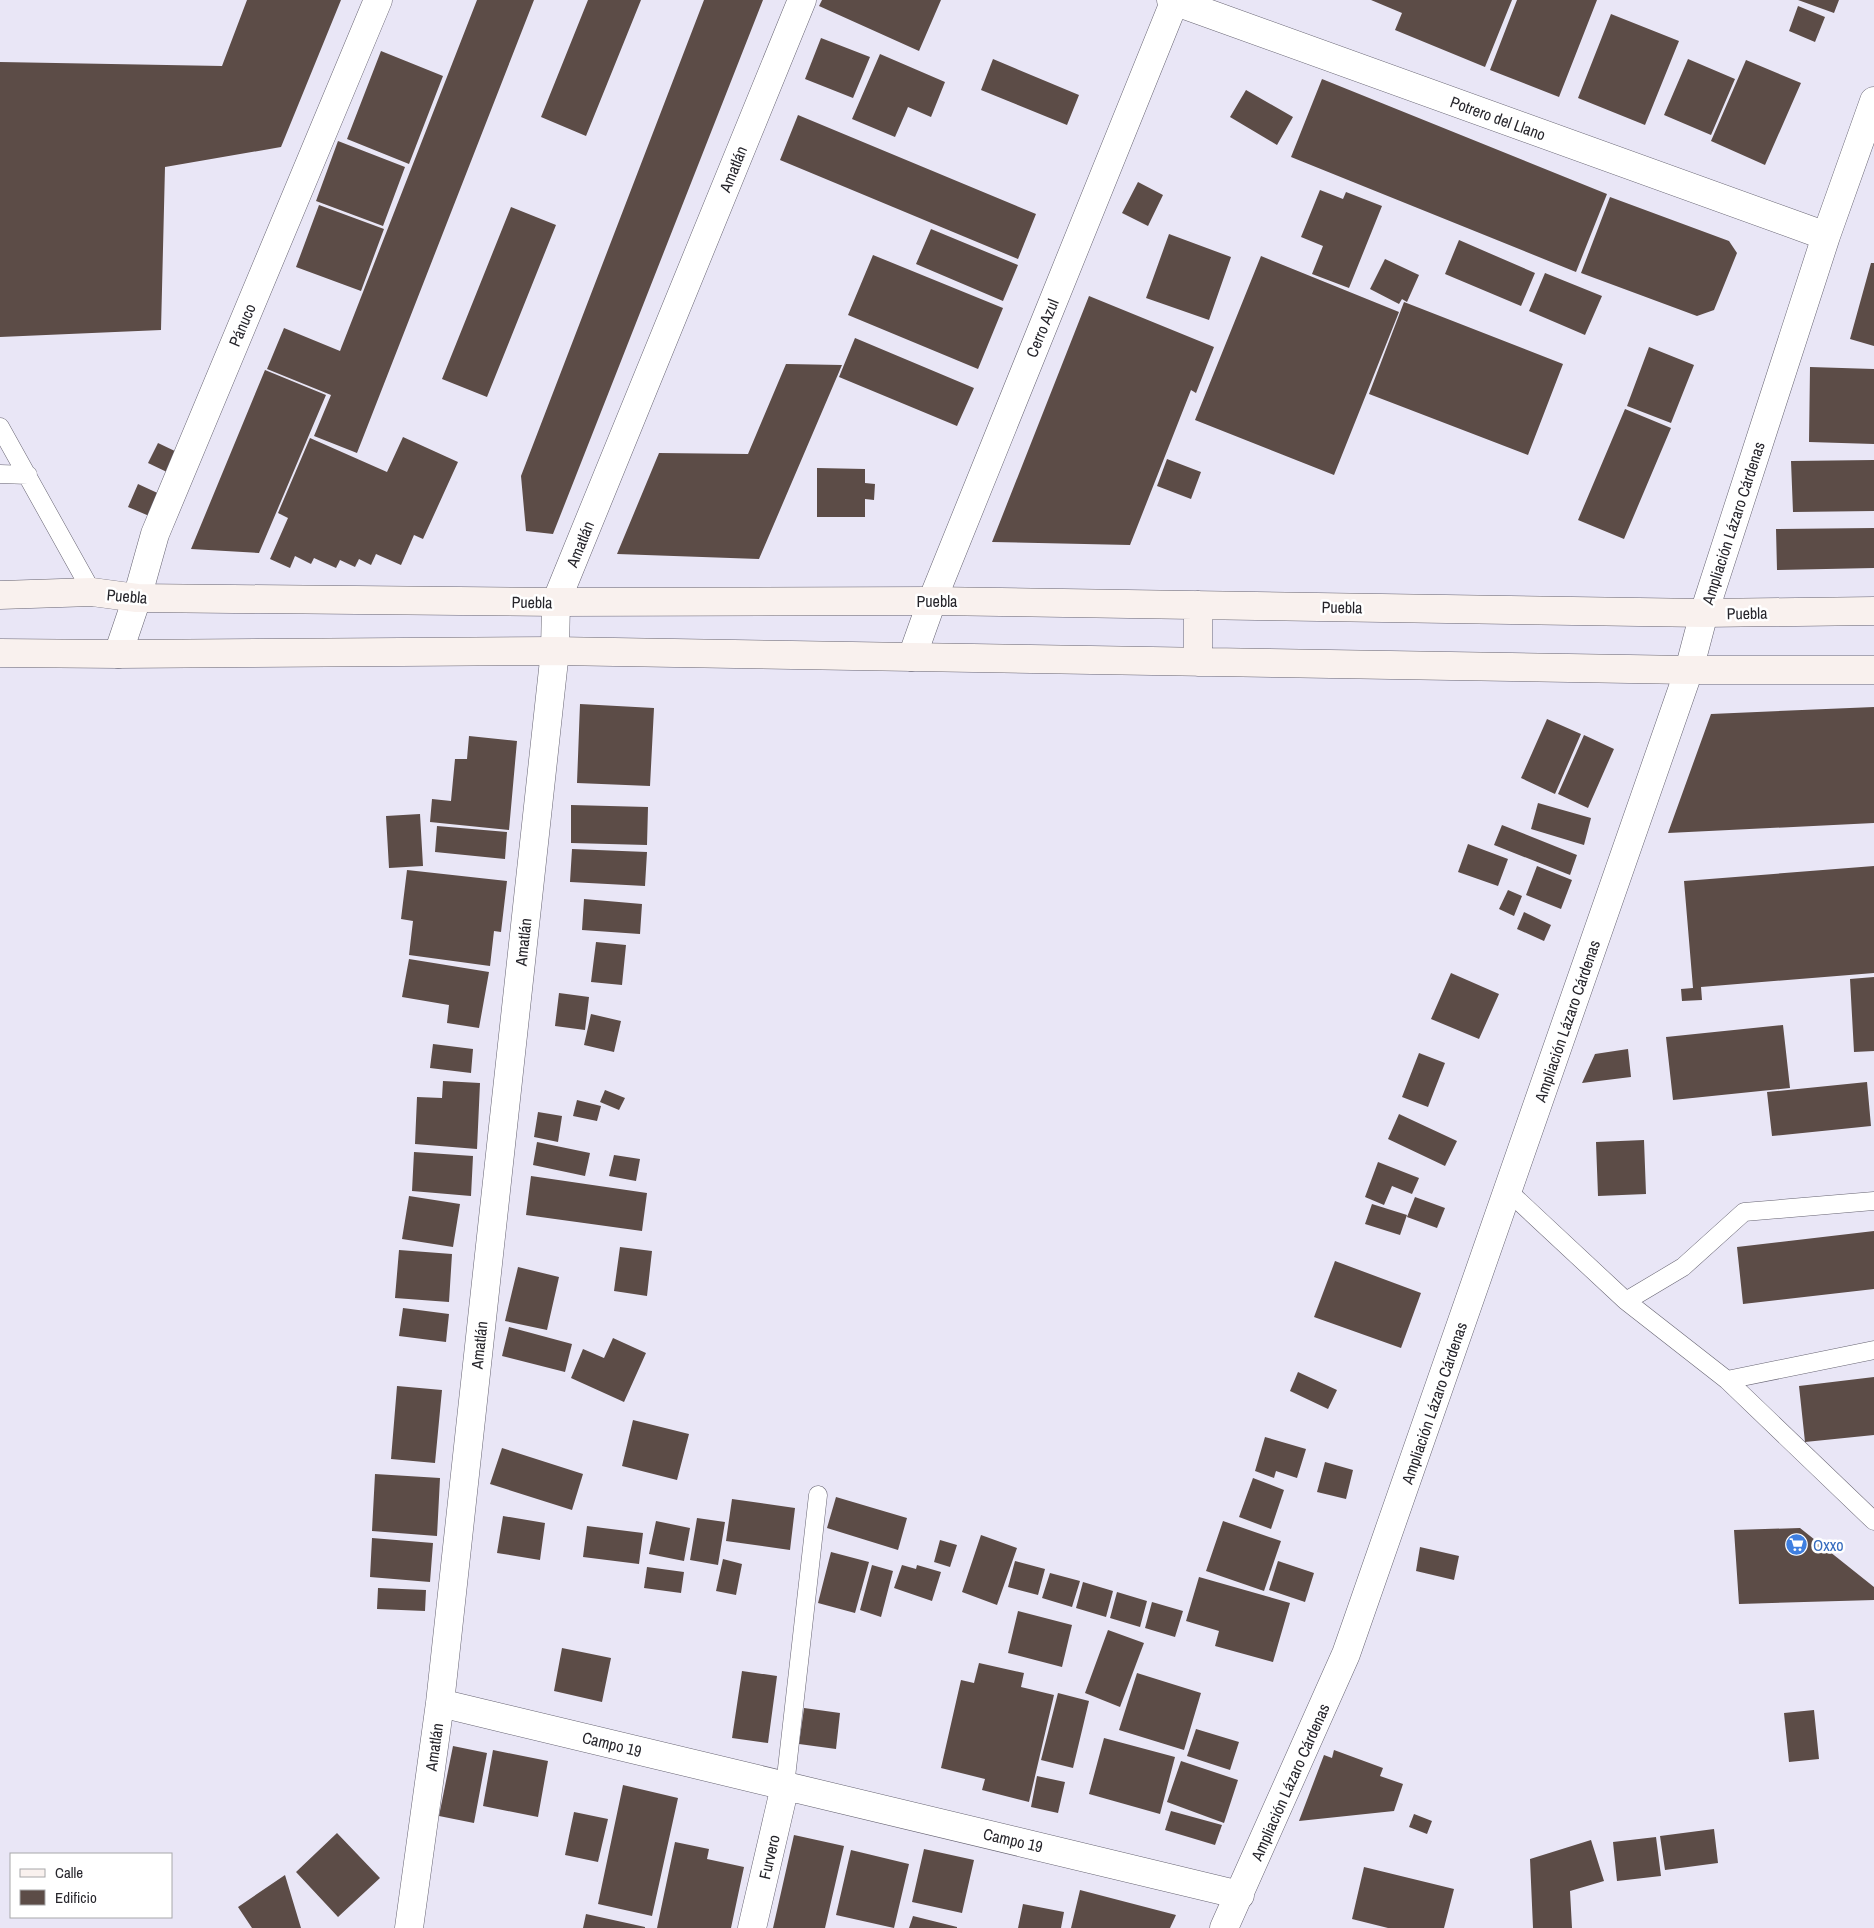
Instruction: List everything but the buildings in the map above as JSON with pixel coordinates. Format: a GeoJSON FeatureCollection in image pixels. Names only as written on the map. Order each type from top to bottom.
{"type":"FeatureCollection","features":[{"type":"Feature","properties":{"kind":"main road","name":"Puebla"},"geometry":{"type":"LineString","coordinates":[[0,595],[92,592],[137,598],[556,602],[932,601],[1704,614],[1874,611]]}},
{"type":"Feature","properties":{"kind":"main road"},"geometry":{"type":"LineString","coordinates":[[1198,605],[1198,662]]}},
{"type":"Feature","properties":{"kind":"main road"},"geometry":{"type":"LineString","coordinates":[[0,653],[555,651],[1689,670],[1874,670]]}},
{"type":"Feature","properties":{"kind":"street","name":"Pánuco"},"geometry":{"type":"LineString","coordinates":[[118,654],[137,598],[154,534],[378,0]]}},
{"type":"Feature","properties":{"kind":"street","name":"Amatlán"},"geometry":{"type":"LineString","coordinates":[[409,1928],[440,1703],[555,651],[556,602],[802,0]]}},
{"type":"Feature","properties":{"kind":"street","name":"Potrero del Llano"},"geometry":{"type":"LineString","coordinates":[[1173,0],[1826,236]]}},
{"type":"Feature","properties":{"kind":"street","name":"Cerro Azul"},"geometry":{"type":"LineString","coordinates":[[912,657],[932,601],[1173,0]]}},
{"type":"Feature","properties":{"kind":"street","name":"Ampliación Lázaro Cárdenas"},"geometry":{"type":"LineString","coordinates":[[1224,1928],[1346,1654],[1689,670],[1704,614],[1826,236],[1874,101]]}},
{"type":"Feature","properties":{"kind":"street","name":"Campo 19"},"geometry":{"type":"LineString","coordinates":[[440,1703],[1240,1894]]}},
{"type":"Feature","properties":{"kind":"street","name":"Furvero"},"geometry":{"type":"LineString","coordinates":[[752,1928],[785,1786]]}},
{"type":"Feature","properties":{"kind":"lane"},"geometry":{"type":"LineString","coordinates":[[0,427],[92,592]]}},
{"type":"Feature","properties":{"kind":"lane"},"geometry":{"type":"LineString","coordinates":[[0,474],[28,475]]}},
{"type":"Feature","properties":{"kind":"lane"},"geometry":{"type":"LineString","coordinates":[[1508,1191],[1626,1301],[1727,1380],[1874,1522]]}},
{"type":"Feature","properties":{"kind":"lane"},"geometry":{"type":"LineString","coordinates":[[1626,1301],[1683,1267],[1744,1212],[1874,1201]]}},
{"type":"Feature","properties":{"kind":"lane"},"geometry":{"type":"LineString","coordinates":[[1727,1380],[1874,1350]]}},
{"type":"Feature","properties":{"kind":"lane"},"geometry":{"type":"LineString","coordinates":[[785,1786],[818,1495]]}},
{"type":"Feature","properties":{"kind":"place","name":"Oxxo"},"geometry":{"type":"Point","coordinates":[1797,1545]}}]}
